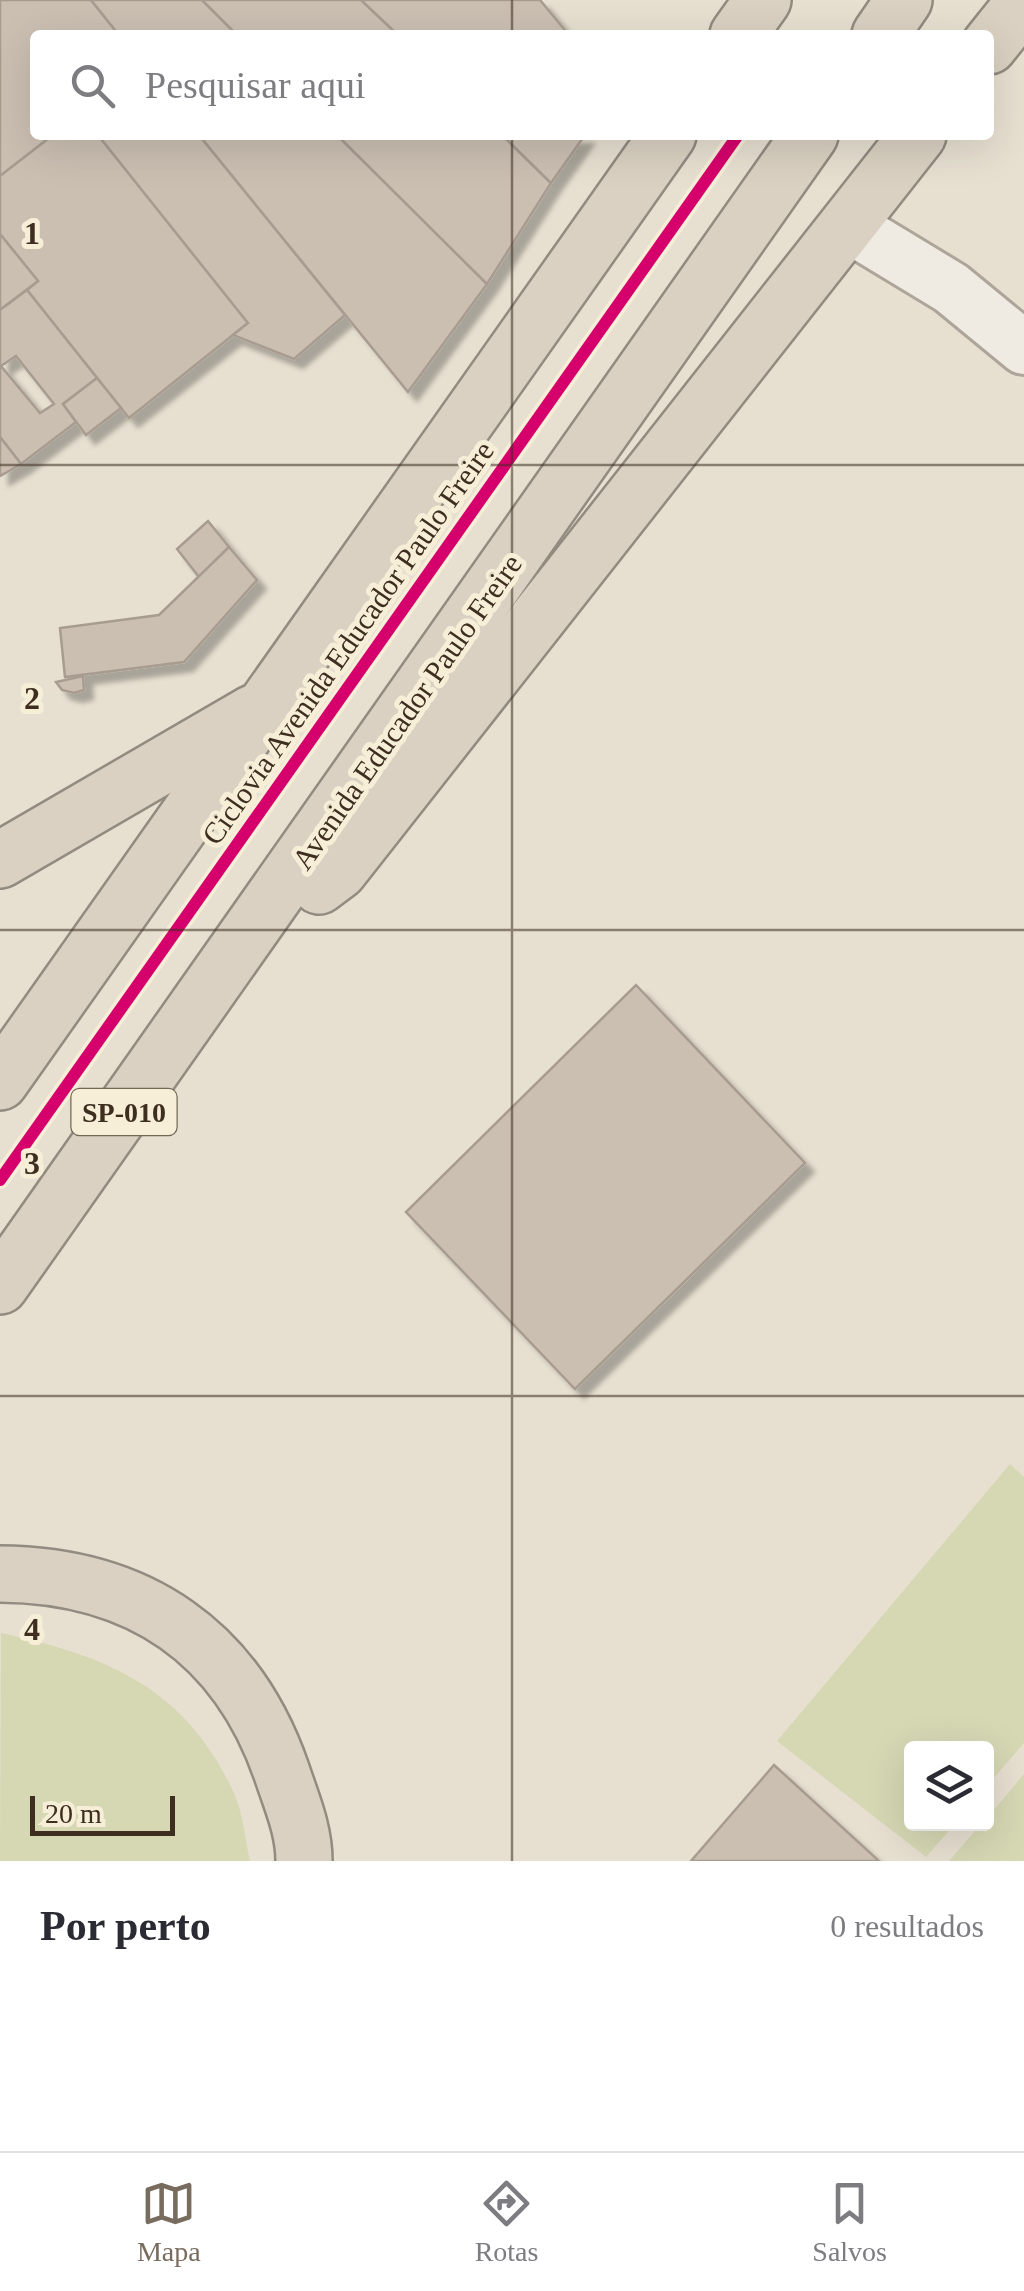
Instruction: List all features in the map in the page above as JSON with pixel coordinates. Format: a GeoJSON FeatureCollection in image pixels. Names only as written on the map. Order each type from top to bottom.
{"type":"FeatureCollection","features":[{"type":"Feature","properties":{"kind":"highway"},"geometry":{"type":"LineString","coordinates":[[741,30],[762,0]]}},
{"type":"Feature","properties":{"kind":"highway"},"geometry":{"type":"LineString","coordinates":[[883,30],[904,0]]}},
{"type":"Feature","properties":{"kind":"highway"},"geometry":{"type":"LineString","coordinates":[[994,40],[1024,2]]}},
{"type":"Feature","properties":{"kind":"highway"},"geometry":{"type":"LineString","coordinates":[[0,1082],[664,140]]}},
{"type":"Feature","properties":{"kind":"highway","name":"Avenida Educador Paulo Freire"},"geometry":{"type":"LineString","coordinates":[[0,1286],[807,140]]}},
{"type":"Feature","properties":{"kind":"highway"},"geometry":{"type":"LineString","coordinates":[[248,938],[338,871],[914,140]]}},
{"type":"Feature","properties":{"kind":"highway"},"geometry":{"type":"LineString","coordinates":[[0,860],[268,704]]}},
{"type":"Feature","properties":{"kind":"highway"},"geometry":{"type":"LineString","coordinates":[[0,1574],[80,1580],[126,1595],[209,1648],[266,1725],[304,1836],[304,1861]]}},
{"type":"Feature","properties":{"kind":"lane"},"geometry":{"type":"LineString","coordinates":[[847,225],[951,288],[1020,337]]}},
{"type":"Feature","properties":{"kind":"green space"},"geometry":{"type":"Polygon","coordinates":[[[1010,1464],[1024,1477],[1024,1743],[994,1778],[994,1741],[904,1741],[904,1831],[949,1831],[926,1857],[777,1741],[1010,1464]]]}},
{"type":"Feature","properties":{"kind":"green space"},"geometry":{"type":"Polygon","coordinates":[[[1,1633],[108,1666],[167,1702],[192,1727],[234,1793],[250,1861],[0,1861],[1,1633]]]}},
{"type":"Feature","properties":{"kind":"green space"},"geometry":{"type":"Polygon","coordinates":[[[1024,1774],[1024,1861],[949,1861],[975,1831],[994,1831],[994,1810],[1024,1774]]]}},
{"type":"Feature","properties":{"kind":"building"},"geometry":{"type":"Polygon","coordinates":[[[0,0],[91,0],[115,30],[30,30],[30,140],[47,140],[0,176],[0,0]]]}},
{"type":"Feature","properties":{"kind":"building"},"geometry":{"type":"Polygon","coordinates":[[[91,0],[202,0],[232,30],[115,30],[91,0]]]}},
{"type":"Feature","properties":{"kind":"building"},"geometry":{"type":"Polygon","coordinates":[[[202,0],[361,0],[393,30],[232,30],[202,0]]]}},
{"type":"Feature","properties":{"kind":"building"},"geometry":{"type":"Polygon","coordinates":[[[361,0],[540,0],[565,30],[393,30],[361,0]]]}},
{"type":"Feature","properties":{"kind":"building"},"geometry":{"type":"Polygon","coordinates":[[[47,140],[102,140],[248,323],[129,418],[27,290],[38,281],[0,234],[0,176],[47,140]]]}},
{"type":"Feature","properties":{"kind":"building"},"geometry":{"type":"Polygon","coordinates":[[[102,140],[203,140],[345,315],[294,359],[233,335],[248,323],[102,140]]]}},
{"type":"Feature","properties":{"kind":"building"},"geometry":{"type":"Polygon","coordinates":[[[203,140],[342,140],[487,284],[408,392],[203,140]]]}},
{"type":"Feature","properties":{"kind":"building"},"geometry":{"type":"Polygon","coordinates":[[[342,140],[507,140],[551,183],[487,284],[342,140]]]}},
{"type":"Feature","properties":{"kind":"building"},"geometry":{"type":"Polygon","coordinates":[[[507,140],[581,140],[551,183],[507,140]]]}},
{"type":"Feature","properties":{"kind":"building"},"geometry":{"type":"Polygon","coordinates":[[[0,234],[38,281],[0,310],[0,234]]]}},
{"type":"Feature","properties":{"kind":"building"},"geometry":{"type":"Polygon","coordinates":[[[27,290],[97,378],[63,404],[76,422],[21,464],[0,437],[0,310],[27,290]],[[16,356],[1,366],[40,413],[54,404],[16,356]]]}},
{"type":"Feature","properties":{"kind":"building"},"geometry":{"type":"Polygon","coordinates":[[[97,378],[121,408],[86,435],[63,404],[97,378]]]}},
{"type":"Feature","properties":{"kind":"building"},"geometry":{"type":"Polygon","coordinates":[[[0,437],[21,464],[0,476],[0,437]]]}},
{"type":"Feature","properties":{"kind":"building"},"geometry":{"type":"Polygon","coordinates":[[[208,521],[229,547],[199,577],[177,549],[208,521]]]}},
{"type":"Feature","properties":{"kind":"building"},"geometry":{"type":"Polygon","coordinates":[[[229,547],[257,580],[184,662],[65,677],[60,628],[159,615],[229,547]]]}},
{"type":"Feature","properties":{"kind":"building"},"geometry":{"type":"Polygon","coordinates":[[[83,676],[84,690],[74,693],[62,690],[56,682],[83,676]]]}},
{"type":"Feature","properties":{"kind":"building"},"geometry":{"type":"Polygon","coordinates":[[[636,985],[805,1163],[575,1389],[406,1212],[636,985]]]}},
{"type":"Feature","properties":{"kind":"building"},"geometry":{"type":"Polygon","coordinates":[[[774,1765],[879,1861],[691,1861],[774,1765]]]}},
{"type":"Feature","properties":{"kind":"cycle path","name":"Ciclovia Avenida Educador Paulo Freire"},"geometry":{"type":"LineString","coordinates":[[0,1180],[734,140]]}}]}
